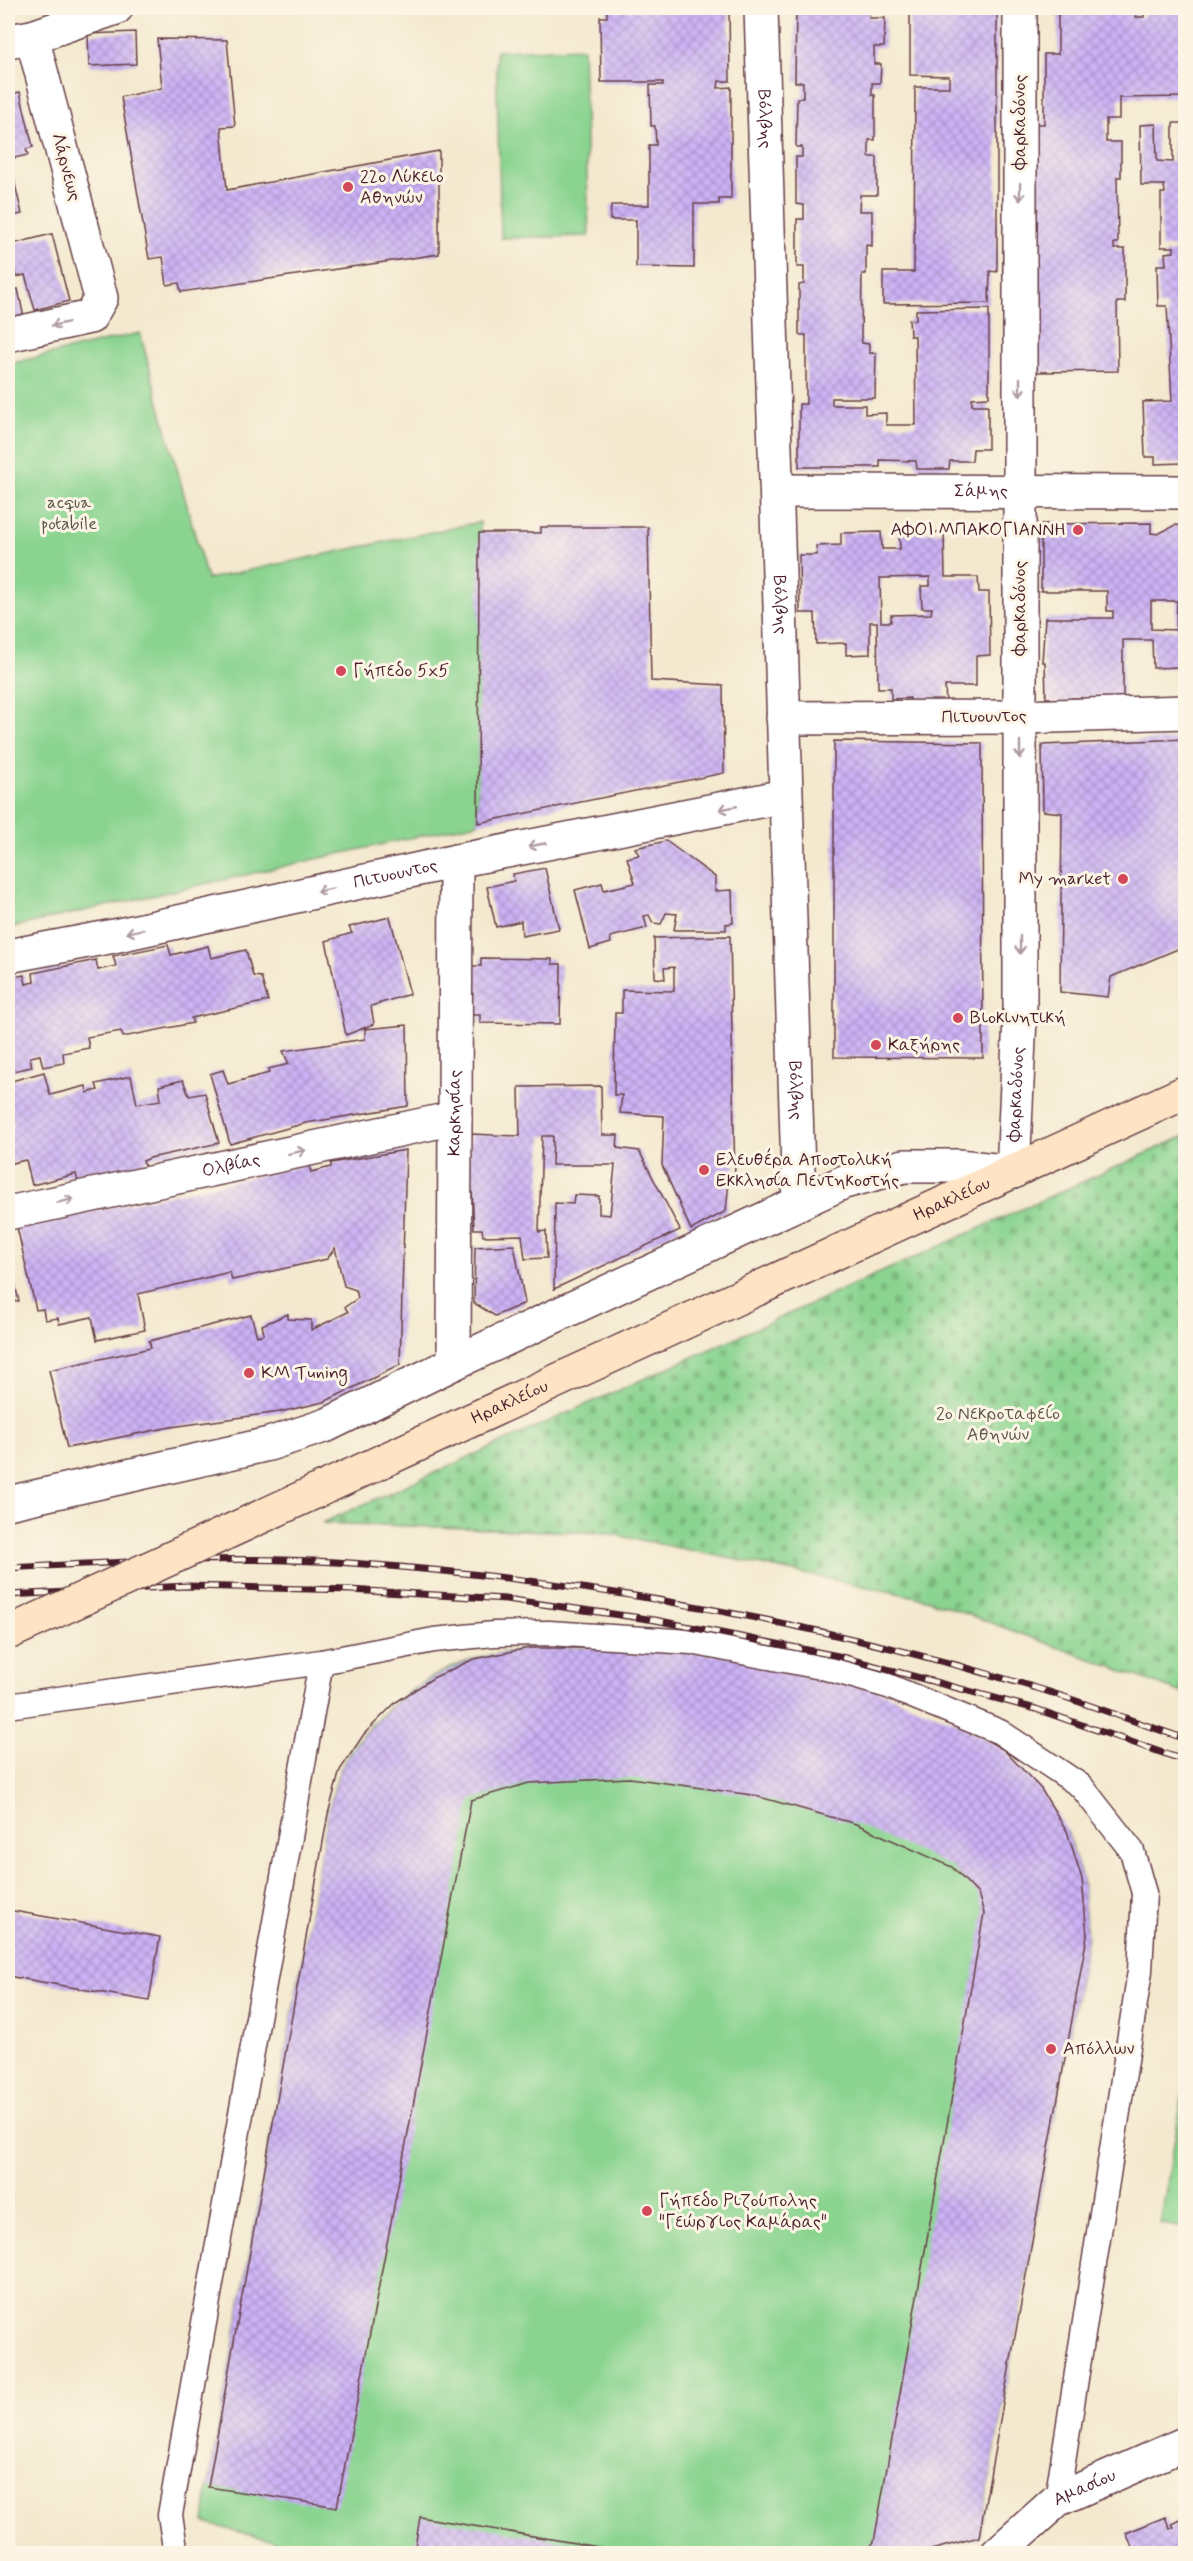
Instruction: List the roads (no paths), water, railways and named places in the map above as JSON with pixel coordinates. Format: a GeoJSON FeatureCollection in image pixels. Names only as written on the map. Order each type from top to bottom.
{"type":"FeatureCollection","features":[{"type":"Feature","properties":{"kind":"main road","name":"Ηρακλείου"},"geometry":{"type":"LineString","coordinates":[[8,1633],[1185,1092]]}},
{"type":"Feature","properties":{"kind":"street"},"geometry":{"type":"LineString","coordinates":[[20,39],[116,8]]}},
{"type":"Feature","properties":{"kind":"street","name":"Βόλβης"},"geometry":{"type":"LineString","coordinates":[[761,8],[799,1203]]}},
{"type":"Feature","properties":{"kind":"street","name":"Φαρκαδόνος"},"geometry":{"type":"LineString","coordinates":[[1013,1172],[1020,1017],[1020,8]]}},
{"type":"Feature","properties":{"kind":"street","name":"Λάρνεως"},"geometry":{"type":"LineString","coordinates":[[8,335],[90,317],[101,298],[20,39]]}},
{"type":"Feature","properties":{"kind":"street","name":"Σάμης"},"geometry":{"type":"LineString","coordinates":[[777,491],[1185,492]]}},
{"type":"Feature","properties":{"kind":"street","name":"Πιτυουντος"},"geometry":{"type":"LineString","coordinates":[[783,718],[1020,717],[1185,712]]}},
{"type":"Feature","properties":{"kind":"street","name":"Πιτυουντος"},"geometry":{"type":"LineString","coordinates":[[8,956],[125,934],[456,861],[786,796]]}},
{"type":"Feature","properties":{"kind":"street","name":"Καρκησίας"},"geometry":{"type":"LineString","coordinates":[[454,1363],[456,861]]}},
{"type":"Feature","properties":{"kind":"street","name":"Ολβίας"},"geometry":{"type":"LineString","coordinates":[[8,1213],[455,1118]]}},
{"type":"Feature","properties":{"kind":"street","name":"Ηρακλείου"},"geometry":{"type":"LineString","coordinates":[[8,1503],[279,1441],[327,1425],[454,1363],[844,1182],[904,1166],[958,1166],[1013,1172]]}},
{"type":"Feature","properties":{"kind":"street","name":"Αμασίου"},"geometry":{"type":"LineString","coordinates":[[997,2553],[1057,2500],[1185,2443]]}},
{"type":"Feature","properties":{"kind":"lane"},"geometry":{"type":"LineString","coordinates":[[8,1706],[321,1662],[434,1640],[494,1634],[549,1634],[691,1642],[826,1668],[888,1686],[1000,1732],[1081,1785],[1132,1851],[1144,1893],[1140,1971],[1057,2500]]}},
{"type":"Feature","properties":{"kind":"lane"},"geometry":{"type":"LineString","coordinates":[[176,2553],[170,2515],[321,1662]]}},
{"type":"Feature","properties":{"kind":"railway"},"geometry":{"type":"LineString","coordinates":[[8,1568],[179,1560],[265,1560],[351,1563],[526,1580],[700,1607],[873,1644],[1043,1690],[1186,1739]]}},
{"type":"Feature","properties":{"kind":"railway"},"geometry":{"type":"LineString","coordinates":[[8,1595],[187,1586],[350,1590],[506,1599],[655,1620],[838,1656],[1036,1709],[1186,1761]]}},
{"type":"Feature","properties":{"kind":"place","name":"22ο Λύκειο Αθηνών"},"geometry":{"type":"Point","coordinates":[348,187]}},
{"type":"Feature","properties":{"kind":"place","name":"ΑΦΟΙ ΜΠΑΚΟΓΙΑΝΝΗ"},"geometry":{"type":"Point","coordinates":[1078,530]}},
{"type":"Feature","properties":{"kind":"place","name":"Γήπεδο 5x5"},"geometry":{"type":"Point","coordinates":[341,671]}},
{"type":"Feature","properties":{"kind":"place","name":"My market"},"geometry":{"type":"Point","coordinates":[1123,879]}},
{"type":"Feature","properties":{"kind":"place","name":"Βιοκινητική"},"geometry":{"type":"Point","coordinates":[958,1018]}},
{"type":"Feature","properties":{"kind":"place","name":"Καξήρης"},"geometry":{"type":"Point","coordinates":[876,1045]}},
{"type":"Feature","properties":{"kind":"place","name":"Ελευθέρα Αποστολική Εκκλησία Πεντηκοστής"},"geometry":{"type":"Point","coordinates":[704,1170]}},
{"type":"Feature","properties":{"kind":"place","name":"KM Tuning"},"geometry":{"type":"Point","coordinates":[249,1373]}},
{"type":"Feature","properties":{"kind":"place","name":"Απόλλων"},"geometry":{"type":"Point","coordinates":[1051,2049]}},
{"type":"Feature","properties":{"kind":"place","name":"Γήπεδο Ριζούπολης \"Γεώργιος Καμάρας\""},"geometry":{"type":"Point","coordinates":[647,2211]}},
{"type":"Feature","properties":{"kind":"park label","name":"acqua potabile"},"geometry":{"type":"Point","coordinates":[69,513]}},
{"type":"Feature","properties":{"kind":"park label","name":"2ο Νεκροταφείο Αθηνών"},"geometry":{"type":"Point","coordinates":[998,1424]}}]}
